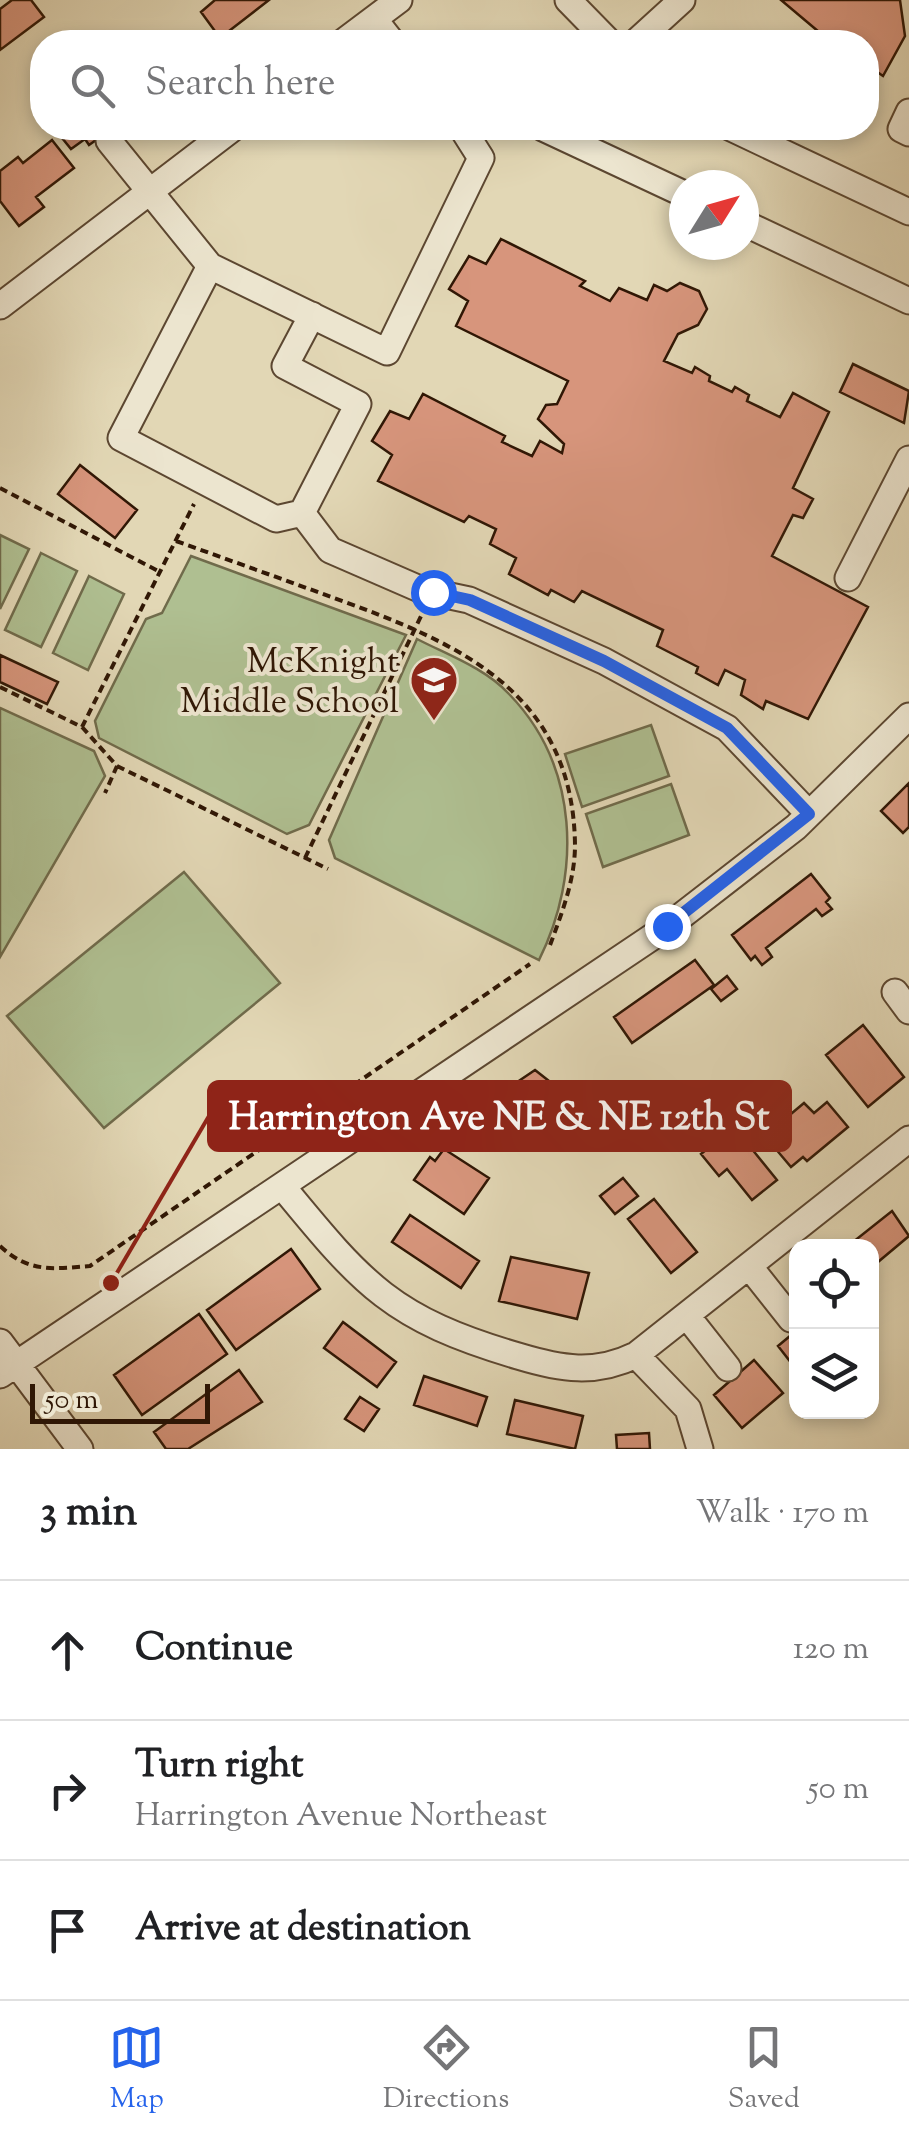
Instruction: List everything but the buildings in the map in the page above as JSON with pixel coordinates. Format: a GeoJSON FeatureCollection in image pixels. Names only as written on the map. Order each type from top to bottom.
{"type":"FeatureCollection","features":[{"type":"Feature","properties":{"kind":"street"},"geometry":{"type":"LineString","coordinates":[[360,30],[399,0]]}},
{"type":"Feature","properties":{"kind":"street"},"geometry":{"type":"LineString","coordinates":[[568,0],[581,30]]}},
{"type":"Feature","properties":{"kind":"street"},"geometry":{"type":"LineString","coordinates":[[649,30],[682,0]]}},
{"type":"Feature","properties":{"kind":"street"},"geometry":{"type":"LineString","coordinates":[[374,19],[383,30]]}},
{"type":"Feature","properties":{"kind":"street"},"geometry":{"type":"LineString","coordinates":[[909,112],[901,129],[909,132]]}},
{"type":"Feature","properties":{"kind":"street"},"geometry":{"type":"LineString","coordinates":[[2,300],[217,140]]}},
{"type":"Feature","properties":{"kind":"street"},"geometry":{"type":"LineString","coordinates":[[109,141],[210,266],[388,352],[481,158],[470,140]]}},
{"type":"Feature","properties":{"kind":"street"},"geometry":{"type":"LineString","coordinates":[[568,140],[669,187]]}},
{"type":"Feature","properties":{"kind":"street"},"geometry":{"type":"LineString","coordinates":[[756,140],[909,212]]}},
{"type":"Feature","properties":{"kind":"street"},"geometry":{"type":"LineString","coordinates":[[759,230],[909,300]]}},
{"type":"Feature","properties":{"kind":"street"},"geometry":{"type":"LineString","coordinates":[[210,266],[121,438],[276,519],[302,513],[358,404],[285,366],[312,315]]}},
{"type":"Feature","properties":{"kind":"street"},"geometry":{"type":"LineString","coordinates":[[848,578],[909,459]]}},
{"type":"Feature","properties":{"kind":"street"},"geometry":{"type":"LineString","coordinates":[[302,513],[330,550],[433,592],[470,600],[587,654],[727,728],[809,814]]}},
{"type":"Feature","properties":{"kind":"street"},"geometry":{"type":"LineString","coordinates":[[8,1369],[667,926],[809,814],[909,716]]}},
{"type":"Feature","properties":{"kind":"street"},"geometry":{"type":"LineString","coordinates":[[282,1186],[358,1276],[425,1324],[565,1370],[618,1364],[636,1355],[909,1138]]}},
{"type":"Feature","properties":{"kind":"street"},"geometry":{"type":"LineString","coordinates":[[748,1266],[789,1317]]}},
{"type":"Feature","properties":{"kind":"street"},"geometry":{"type":"LineString","coordinates":[[686,1316],[728,1368]]}},
{"type":"Feature","properties":{"kind":"street"},"geometry":{"type":"LineString","coordinates":[[0,1342],[8,1369],[80,1449]]}},
{"type":"Feature","properties":{"kind":"street"},"geometry":{"type":"LineString","coordinates":[[636,1355],[688,1408],[700,1449]]}},
{"type":"Feature","properties":{"kind":"path"},"geometry":{"type":"LineString","coordinates":[[82,727],[205,482]]}},
{"type":"Feature","properties":{"kind":"path"},"geometry":{"type":"LineString","coordinates":[[0,488],[161,573]]}},
{"type":"Feature","properties":{"kind":"path"},"geometry":{"type":"LineString","coordinates":[[176,541],[416,628],[476,660],[516,692],[549,737],[566,774],[575,846],[570,887],[549,948]]}},
{"type":"Feature","properties":{"kind":"path"},"geometry":{"type":"LineString","coordinates":[[305,858],[433,592]]}},
{"type":"Feature","properties":{"kind":"path"},"geometry":{"type":"LineString","coordinates":[[0,688],[82,727],[117,766],[328,869]]}},
{"type":"Feature","properties":{"kind":"path"},"geometry":{"type":"LineString","coordinates":[[106,793],[117,766]]}},
{"type":"Feature","properties":{"kind":"path"},"geometry":{"type":"LineString","coordinates":[[0,1246],[17,1262],[39,1270],[90,1266],[530,964]]}},
{"type":"Feature","properties":{"kind":"green space"},"geometry":{"type":"Polygon","coordinates":[[[0,535],[29,549],[0,609],[0,535]]]}},
{"type":"Feature","properties":{"kind":"green space"},"geometry":{"type":"Polygon","coordinates":[[[41,553],[77,571],[41,647],[5,630],[41,553]]]}},
{"type":"Feature","properties":{"kind":"green space"},"geometry":{"type":"Polygon","coordinates":[[[191,556],[406,635],[309,825],[287,834],[99,738],[95,721],[146,619],[162,613],[191,556]]]}},
{"type":"Feature","properties":{"kind":"green space"},"geometry":{"type":"Polygon","coordinates":[[[89,576],[124,594],[88,670],[53,653],[89,576]]]}},
{"type":"Feature","properties":{"kind":"green space"},"geometry":{"type":"Polygon","coordinates":[[[417,639],[466,663],[499,685],[532,723],[549,754],[561,787],[567,857],[553,927],[539,960],[335,858],[329,840],[417,639]]]}},
{"type":"Feature","properties":{"kind":"green space"},"geometry":{"type":"Polygon","coordinates":[[[0,708],[94,751],[105,776],[0,957],[0,708]]]}},
{"type":"Feature","properties":{"kind":"green space"},"geometry":{"type":"Polygon","coordinates":[[[651,725],[669,776],[582,807],[565,754],[651,725]]]}},
{"type":"Feature","properties":{"kind":"green space"},"geometry":{"type":"Polygon","coordinates":[[[671,784],[689,835],[603,867],[586,814],[671,784]]]}},
{"type":"Feature","properties":{"kind":"green space"},"geometry":{"type":"Polygon","coordinates":[[[184,872],[280,983],[104,1128],[7,1016],[184,872]]]}},
{"type":"Feature","properties":{"kind":"place","name":"McKnight Middle School"},"geometry":{"type":"Point","coordinates":[434,722]}},
{"type":"Feature","properties":{"kind":"place","name":"Harrington Ave NE & NE 12th St"},"geometry":{"type":"Point","coordinates":[111,1283]}},
{"type":"Feature","properties":{"kind":"route"},"geometry":{"type":"LineString","coordinates":[[433,592],[470,600],[604,661],[727,728],[809,814],[748,866],[667,926]]}}]}
